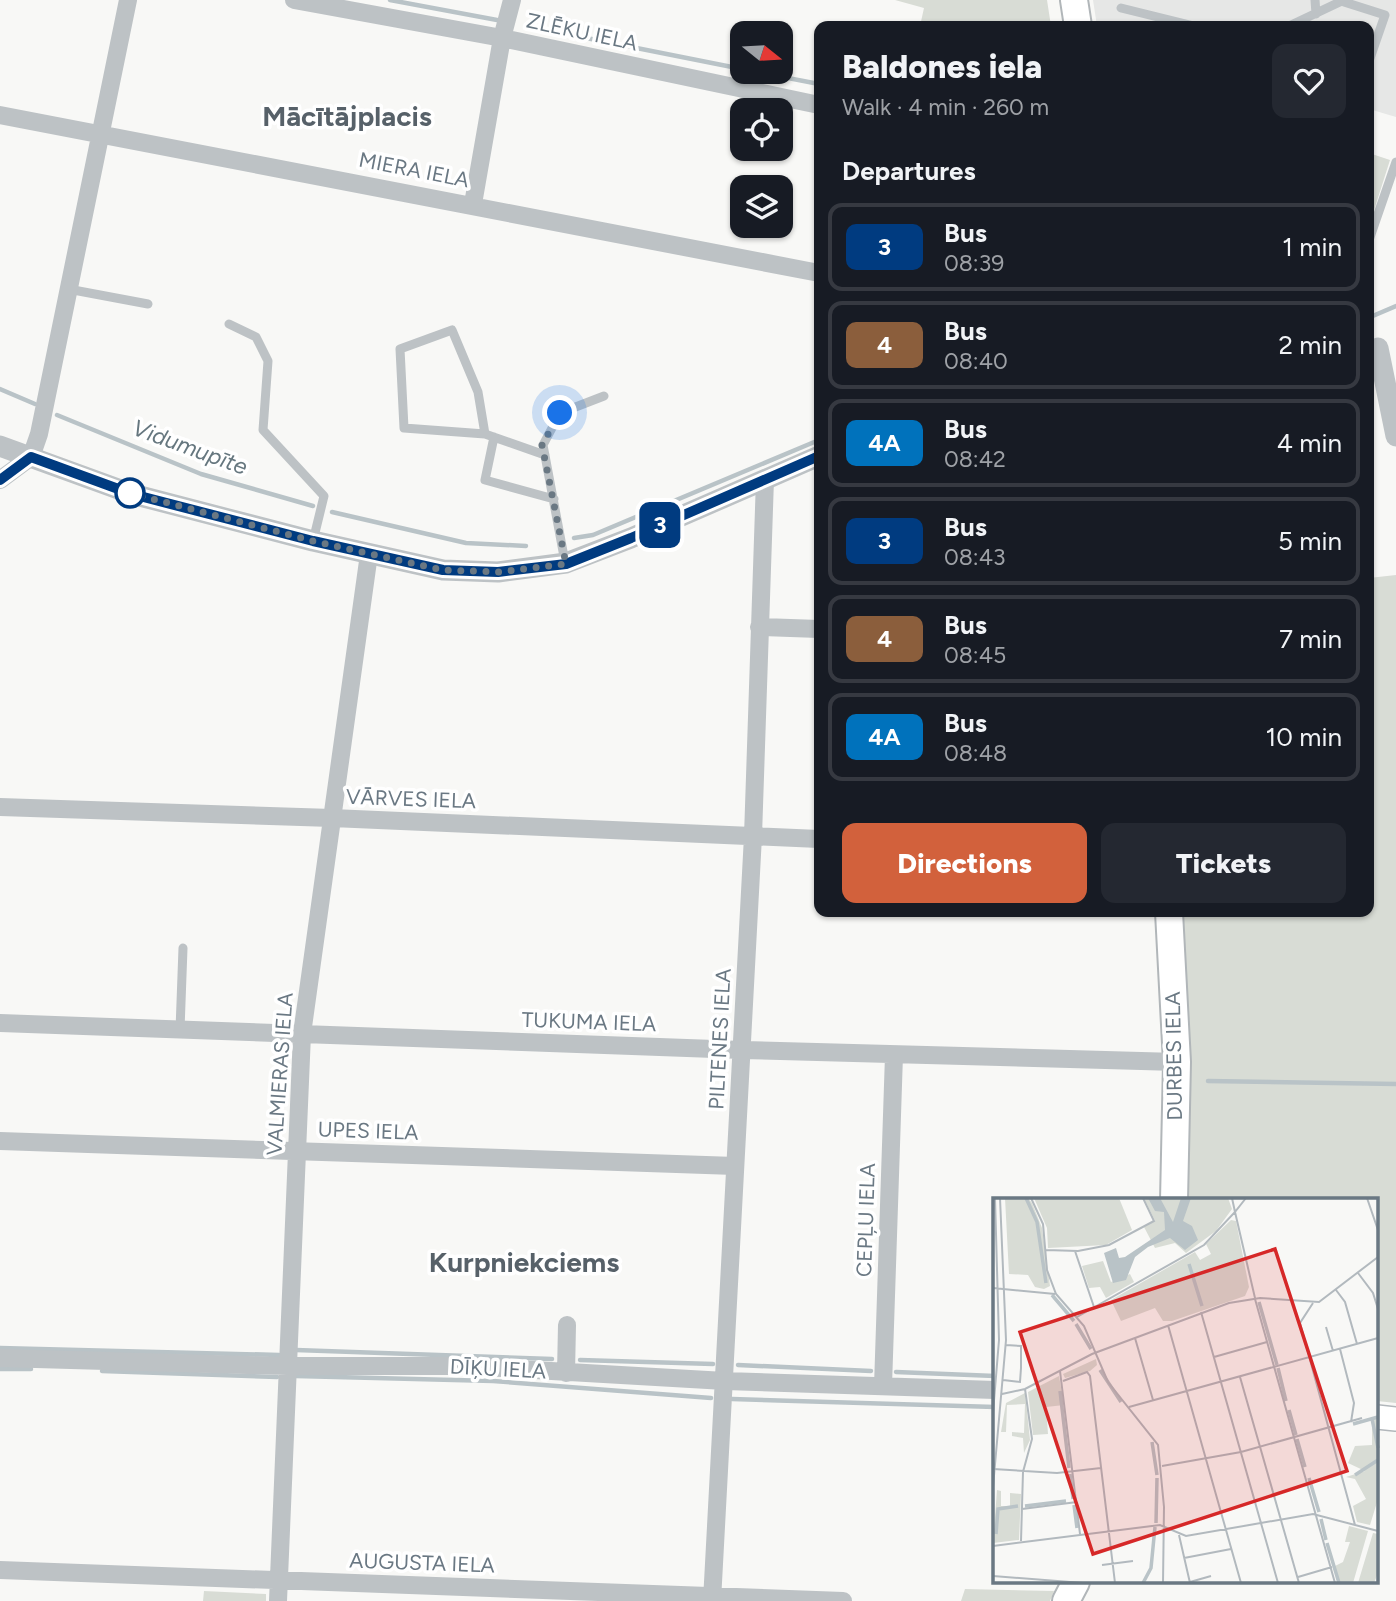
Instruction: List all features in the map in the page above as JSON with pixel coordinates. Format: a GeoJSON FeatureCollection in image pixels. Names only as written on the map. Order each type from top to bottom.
{"type":"FeatureCollection","features":[{"type":"Feature","properties":{"kind":"main road"},"geometry":{"type":"LineString","coordinates":[[1074,0],[1077,21]]}},
{"type":"Feature","properties":{"kind":"main road","name":"DURBES IELA"},"geometry":{"type":"LineString","coordinates":[[1169,917],[1177,1062],[1174,1198]]}},
{"type":"Feature","properties":{"kind":"main road"},"geometry":{"type":"LineString","coordinates":[[1378,1417],[1396,1419]]}},
{"type":"Feature","properties":{"kind":"main road"},"geometry":{"type":"LineString","coordinates":[[1066,1601],[1075,1584]]}},
{"type":"Feature","properties":{"kind":"street"},"geometry":{"type":"LineString","coordinates":[[0,480],[31,457],[39,434],[128,0]]}},
{"type":"Feature","properties":{"kind":"street","name":"ZLĒKU IELA"},"geometry":{"type":"LineString","coordinates":[[295,0],[325,3],[502,38],[814,104]]}},
{"type":"Feature","properties":{"kind":"street"},"geometry":{"type":"LineString","coordinates":[[473,205],[502,38],[512,0]]}},
{"type":"Feature","properties":{"kind":"street","name":"MIERA IELA"},"geometry":{"type":"LineString","coordinates":[[0,115],[814,272]]}},
{"type":"Feature","properties":{"kind":"street"},"geometry":{"type":"LineString","coordinates":[[1381,347],[1396,436]]}},
{"type":"Feature","properties":{"kind":"street"},"geometry":{"type":"LineString","coordinates":[[0,446],[132,494],[313,541],[443,570],[498,572],[566,564],[814,458]]}},
{"type":"Feature","properties":{"kind":"street","name":"PILTENES IELA"},"geometry":{"type":"LineString","coordinates":[[712,1598],[753,836],[765,479]]}},
{"type":"Feature","properties":{"kind":"street","name":"VALMIERAS IELA"},"geometry":{"type":"LineString","coordinates":[[278,1601],[302,1034],[369,554]]}},
{"type":"Feature","properties":{"kind":"street"},"geometry":{"type":"LineString","coordinates":[[759,627],[814,629]]}},
{"type":"Feature","properties":{"kind":"street","name":"VĀRVES IELA"},"geometry":{"type":"LineString","coordinates":[[0,807],[814,839]]}},
{"type":"Feature","properties":{"kind":"street","name":"TUKUMA IELA"},"geometry":{"type":"LineString","coordinates":[[0,1023],[742,1050],[1177,1062]]}},
{"type":"Feature","properties":{"kind":"street","name":"CEPĻU IELA"},"geometry":{"type":"LineString","coordinates":[[883,1386],[894,1055]]}},
{"type":"Feature","properties":{"kind":"street","name":"UPES IELA"},"geometry":{"type":"LineString","coordinates":[[0,1140],[736,1166]]}},
{"type":"Feature","properties":{"kind":"street"},"geometry":{"type":"LineString","coordinates":[[566,1373],[567,1325]]}},
{"type":"Feature","properties":{"kind":"street","name":"DĪĶU IELA"},"geometry":{"type":"LineString","coordinates":[[0,1357],[287,1366],[466,1366],[725,1381],[993,1390]]}},
{"type":"Feature","properties":{"kind":"street","name":"AUGUSTA IELA"},"geometry":{"type":"LineString","coordinates":[[0,1570],[843,1601]]}},
{"type":"Feature","properties":{"kind":"lane"},"geometry":{"type":"LineString","coordinates":[[1315,0],[1316,14]]}},
{"type":"Feature","properties":{"kind":"lane"},"geometry":{"type":"LineString","coordinates":[[1300,21],[1344,1],[1385,15],[1374,47]]}},
{"type":"Feature","properties":{"kind":"lane"},"geometry":{"type":"LineString","coordinates":[[1121,8],[1174,21]]}},
{"type":"Feature","properties":{"kind":"lane"},"geometry":{"type":"LineString","coordinates":[[1374,226],[1396,162]]}},
{"type":"Feature","properties":{"kind":"lane"},"geometry":{"type":"LineString","coordinates":[[68,289],[148,304]]}},
{"type":"Feature","properties":{"kind":"lane"},"geometry":{"type":"LineString","coordinates":[[229,324],[256,337],[268,361],[263,430],[324,496],[313,541]]}},
{"type":"Feature","properties":{"kind":"lane"},"geometry":{"type":"LineString","coordinates":[[545,455],[490,435],[404,428],[400,349],[452,330],[478,392],[490,435],[485,480],[554,499]]}},
{"type":"Feature","properties":{"kind":"lane"},"geometry":{"type":"LineString","coordinates":[[566,564],[542,445],[560,413],[604,396]]}},
{"type":"Feature","properties":{"kind":"lane"},"geometry":{"type":"LineString","coordinates":[[180,1030],[183,948]]}},
{"type":"Feature","properties":{"kind":"shaded area"},"geometry":{"type":"Polygon","coordinates":[[[895,0],[1047,0],[1050,21],[921,21],[924,8],[895,0]]]}},
{"type":"Feature","properties":{"kind":"shaded area"},"geometry":{"type":"Polygon","coordinates":[[[1093,0],[1396,0],[1396,117],[1374,110],[1374,21],[1096,21],[1093,0]]]}},
{"type":"Feature","properties":{"kind":"shaded area"},"geometry":{"type":"Polygon","coordinates":[[[1374,155],[1390,160],[1374,210],[1374,155]]]}},
{"type":"Feature","properties":{"kind":"shaded area"},"geometry":{"type":"Polygon","coordinates":[[[1396,575],[1396,1403],[1378,1401],[1378,1198],[1186,1198],[1189,1057],[1180,917],[1374,917],[1374,577],[1396,575]]]}},
{"type":"Feature","properties":{"kind":"shaded area"},"geometry":{"type":"Polygon","coordinates":[[[965,1589],[1054,1591],[1050,1601],[961,1601],[965,1589]]]}},
{"type":"Feature","properties":{"kind":"shaded area"},"geometry":{"type":"Polygon","coordinates":[[[204,1591],[266,1594],[266,1601],[203,1601],[204,1591]]]}},
{"type":"Feature","properties":{"kind":"waterway"},"geometry":{"type":"LineString","coordinates":[[390,0],[497,20]]}},
{"type":"Feature","properties":{"kind":"waterway"},"geometry":{"type":"LineString","coordinates":[[531,27],[730,67]]}},
{"type":"Feature","properties":{"kind":"waterway"},"geometry":{"type":"LineString","coordinates":[[793,79],[814,83]]}},
{"type":"Feature","properties":{"kind":"waterway","name":"Vidumupīte"},"geometry":{"type":"LineString","coordinates":[[1374,315],[1396,306]]}},
{"type":"Feature","properties":{"kind":"waterway","name":"Vidumupīte"},"geometry":{"type":"LineString","coordinates":[[0,389],[35,404]]}},
{"type":"Feature","properties":{"kind":"waterway","name":"Vidumupīte"},"geometry":{"type":"LineString","coordinates":[[57,415],[201,474],[313,506]]}},
{"type":"Feature","properties":{"kind":"waterway","name":"Vidumupīte"},"geometry":{"type":"LineString","coordinates":[[574,538],[593,535],[814,442]]}},
{"type":"Feature","properties":{"kind":"waterway","name":"Vidumupīte"},"geometry":{"type":"LineString","coordinates":[[332,512],[466,543],[526,546]]}},
{"type":"Feature","properties":{"kind":"waterway"},"geometry":{"type":"LineString","coordinates":[[1208,1081],[1396,1084]]}},
{"type":"Feature","properties":{"kind":"waterway"},"geometry":{"type":"LineString","coordinates":[[0,1348],[279,1355]]}},
{"type":"Feature","properties":{"kind":"waterway"},"geometry":{"type":"LineString","coordinates":[[296,1350],[552,1359]]}},
{"type":"Feature","properties":{"kind":"waterway"},"geometry":{"type":"LineString","coordinates":[[580,1360],[713,1364]]}},
{"type":"Feature","properties":{"kind":"waterway"},"geometry":{"type":"LineString","coordinates":[[738,1365],[871,1371]]}},
{"type":"Feature","properties":{"kind":"waterway"},"geometry":{"type":"LineString","coordinates":[[0,1369],[31,1369]]}},
{"type":"Feature","properties":{"kind":"waterway"},"geometry":{"type":"LineString","coordinates":[[102,1371],[277,1377]]}},
{"type":"Feature","properties":{"kind":"waterway"},"geometry":{"type":"LineString","coordinates":[[896,1372],[993,1376]]}},
{"type":"Feature","properties":{"kind":"waterway"},"geometry":{"type":"LineString","coordinates":[[296,1376],[493,1381],[711,1398]]}},
{"type":"Feature","properties":{"kind":"waterway"},"geometry":{"type":"LineString","coordinates":[[732,1399],[993,1407]]}},
{"type":"Feature","properties":{"kind":"bus line","name":"3"},"geometry":{"type":"LineString","coordinates":[[0,480],[31,457],[132,494],[313,541],[443,570],[498,572],[566,564],[814,458]]}},
{"type":"Feature","properties":{"kind":"district","name":"Mācītājplacis"},"geometry":{"type":"Point","coordinates":[347,116]}},
{"type":"Feature","properties":{"kind":"district","name":"Kurpniekciems"},"geometry":{"type":"Point","coordinates":[524,1262]}},
{"type":"Feature","properties":{"kind":"route"},"geometry":{"type":"LineString","coordinates":[[130,493],[313,541],[443,570],[498,572],[566,564],[542,445],[560,413]]}}]}
